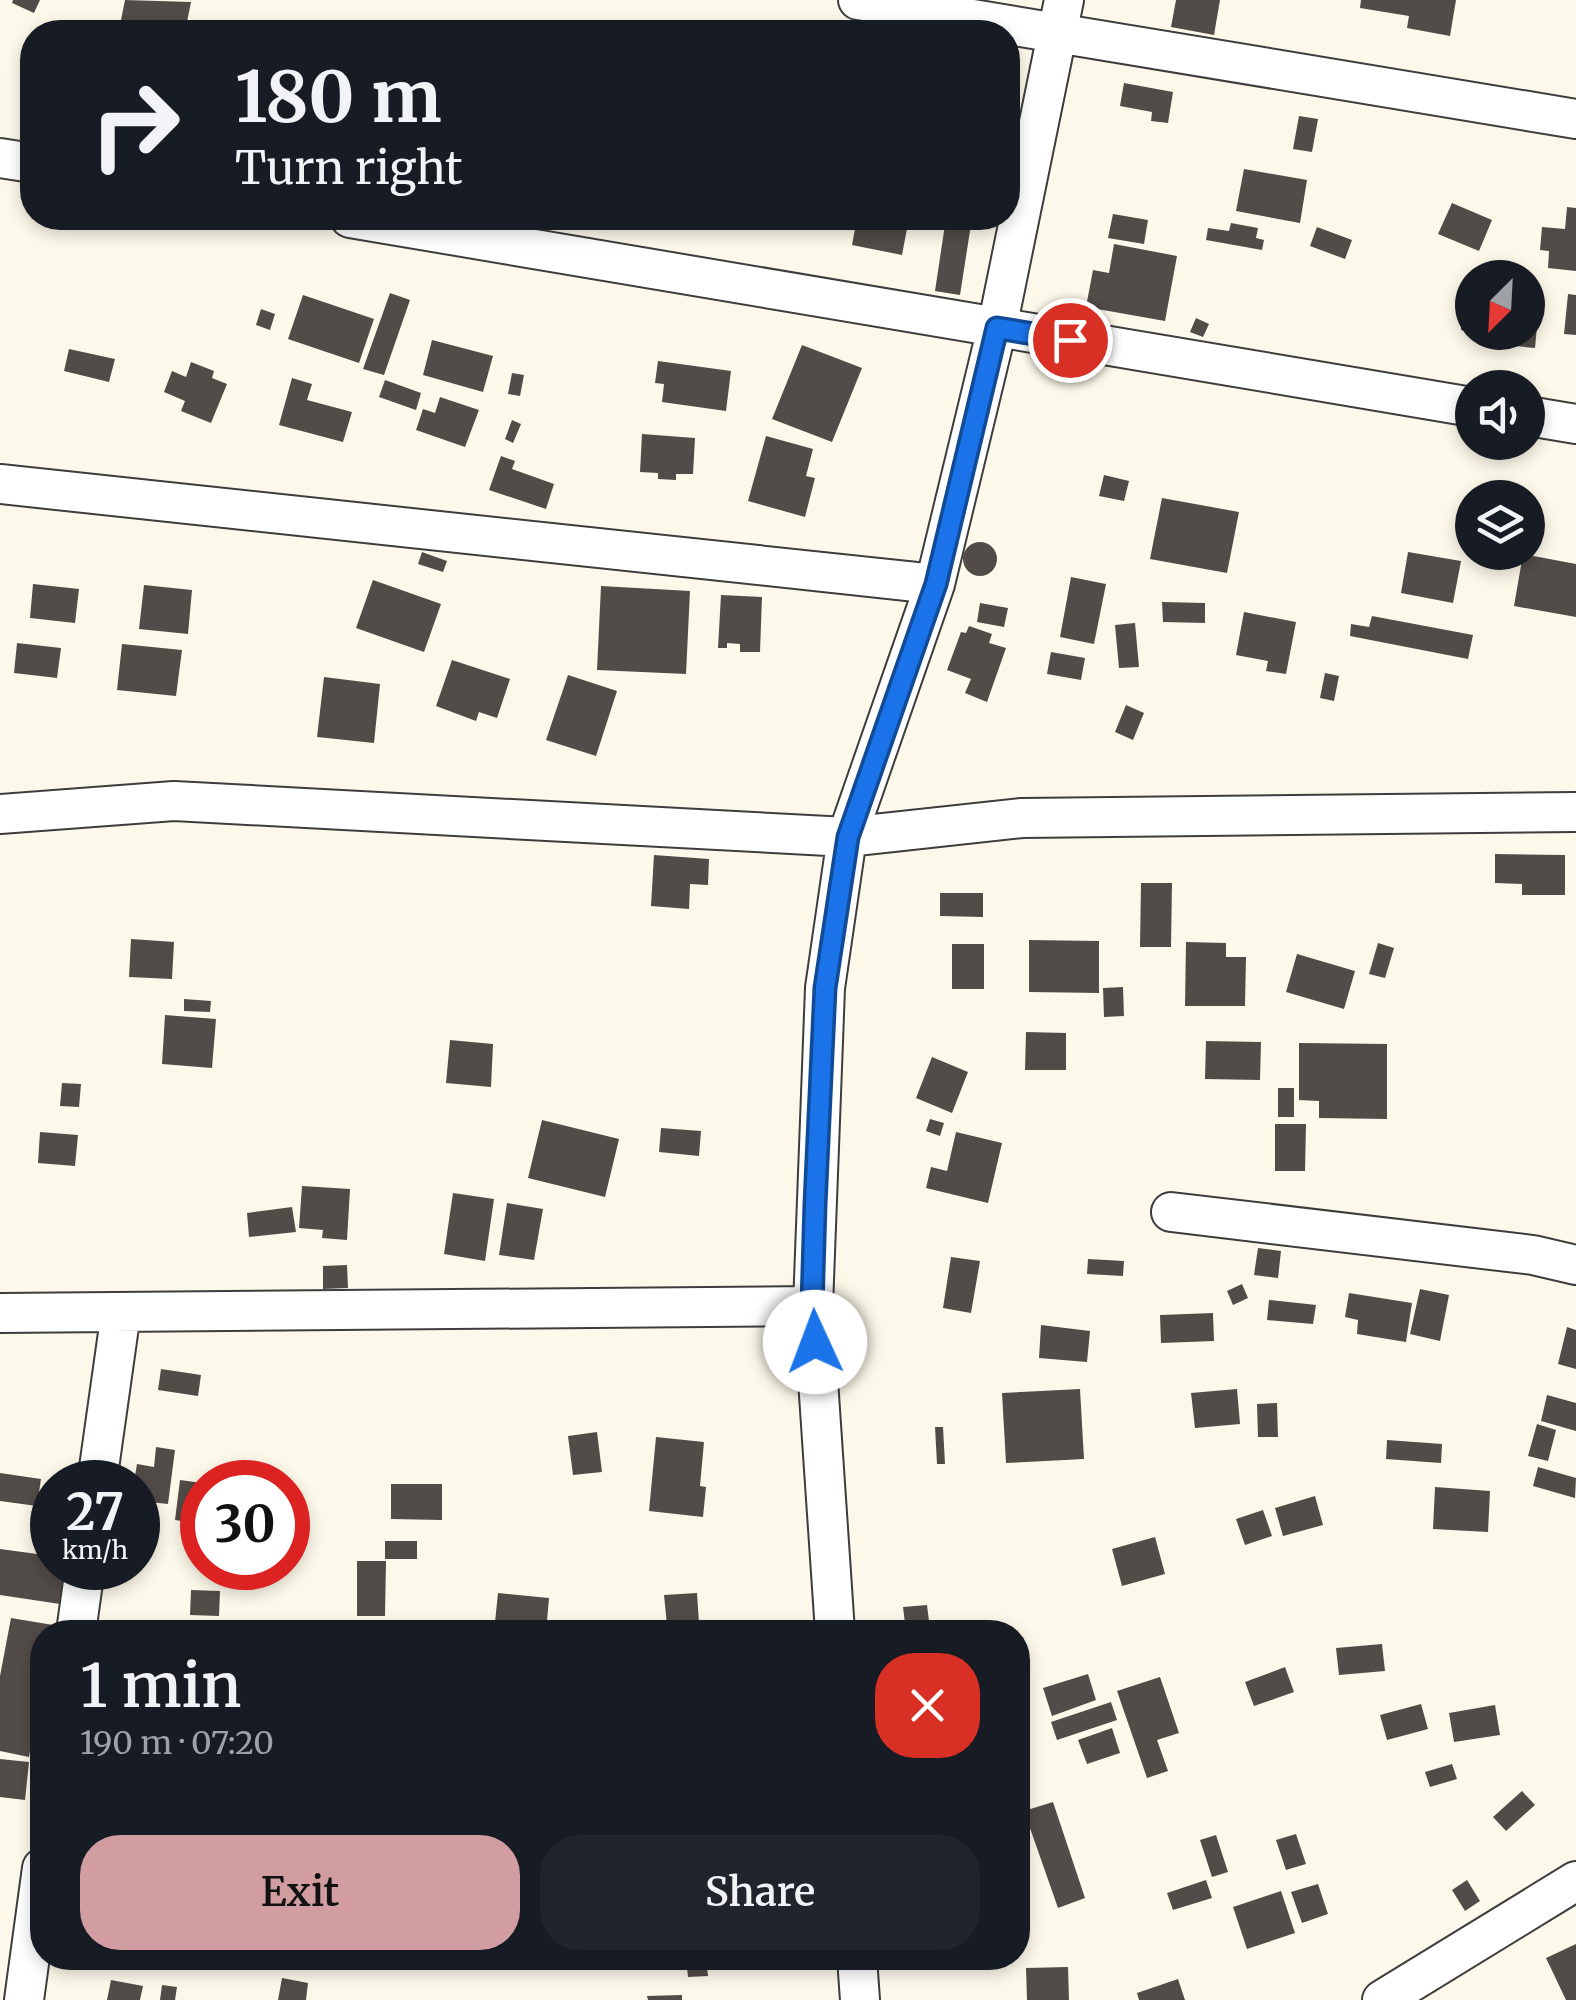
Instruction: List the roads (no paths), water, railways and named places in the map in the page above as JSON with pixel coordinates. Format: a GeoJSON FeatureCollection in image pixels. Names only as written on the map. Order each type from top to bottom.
{"type":"FeatureCollection","features":[{"type":"Feature","properties":{"kind":"street"},"geometry":{"type":"LineString","coordinates":[[858,0],[1061,17],[1576,119]]}},
{"type":"Feature","properties":{"kind":"street"},"geometry":{"type":"LineString","coordinates":[[1020,216],[1061,17]]}},
{"type":"Feature","properties":{"kind":"street"},"geometry":{"type":"LineString","coordinates":[[421,230],[1455,404]]}},
{"type":"Feature","properties":{"kind":"street"},"geometry":{"type":"LineString","coordinates":[[833,1620],[812,1306],[825,988],[848,837],[936,584],[1017,230]]}},
{"type":"Feature","properties":{"kind":"street"},"geometry":{"type":"LineString","coordinates":[[1545,419],[1576,424]]}},
{"type":"Feature","properties":{"kind":"street"},"geometry":{"type":"LineString","coordinates":[[0,484],[936,584]]}},
{"type":"Feature","properties":{"kind":"street"},"geometry":{"type":"LineString","coordinates":[[0,814],[174,800],[848,837],[1022,818],[1576,812]]}},
{"type":"Feature","properties":{"kind":"street"},"geometry":{"type":"LineString","coordinates":[[1171,1212],[1534,1255],[1576,1265]]}},
{"type":"Feature","properties":{"kind":"street"},"geometry":{"type":"LineString","coordinates":[[0,1313],[812,1306]]}},
{"type":"Feature","properties":{"kind":"street"},"geometry":{"type":"LineString","coordinates":[[100,1460],[121,1312]]}},
{"type":"Feature","properties":{"kind":"street"},"geometry":{"type":"LineString","coordinates":[[78,1620],[82,1590]]}},
{"type":"Feature","properties":{"kind":"street"},"geometry":{"type":"LineString","coordinates":[[1382,2000],[1576,1880]]}},
{"type":"Feature","properties":{"kind":"street"},"geometry":{"type":"LineString","coordinates":[[24,2000],[30,1956]]}},
{"type":"Feature","properties":{"kind":"street"},"geometry":{"type":"LineString","coordinates":[[858,1970],[860,2000]]}}]}
